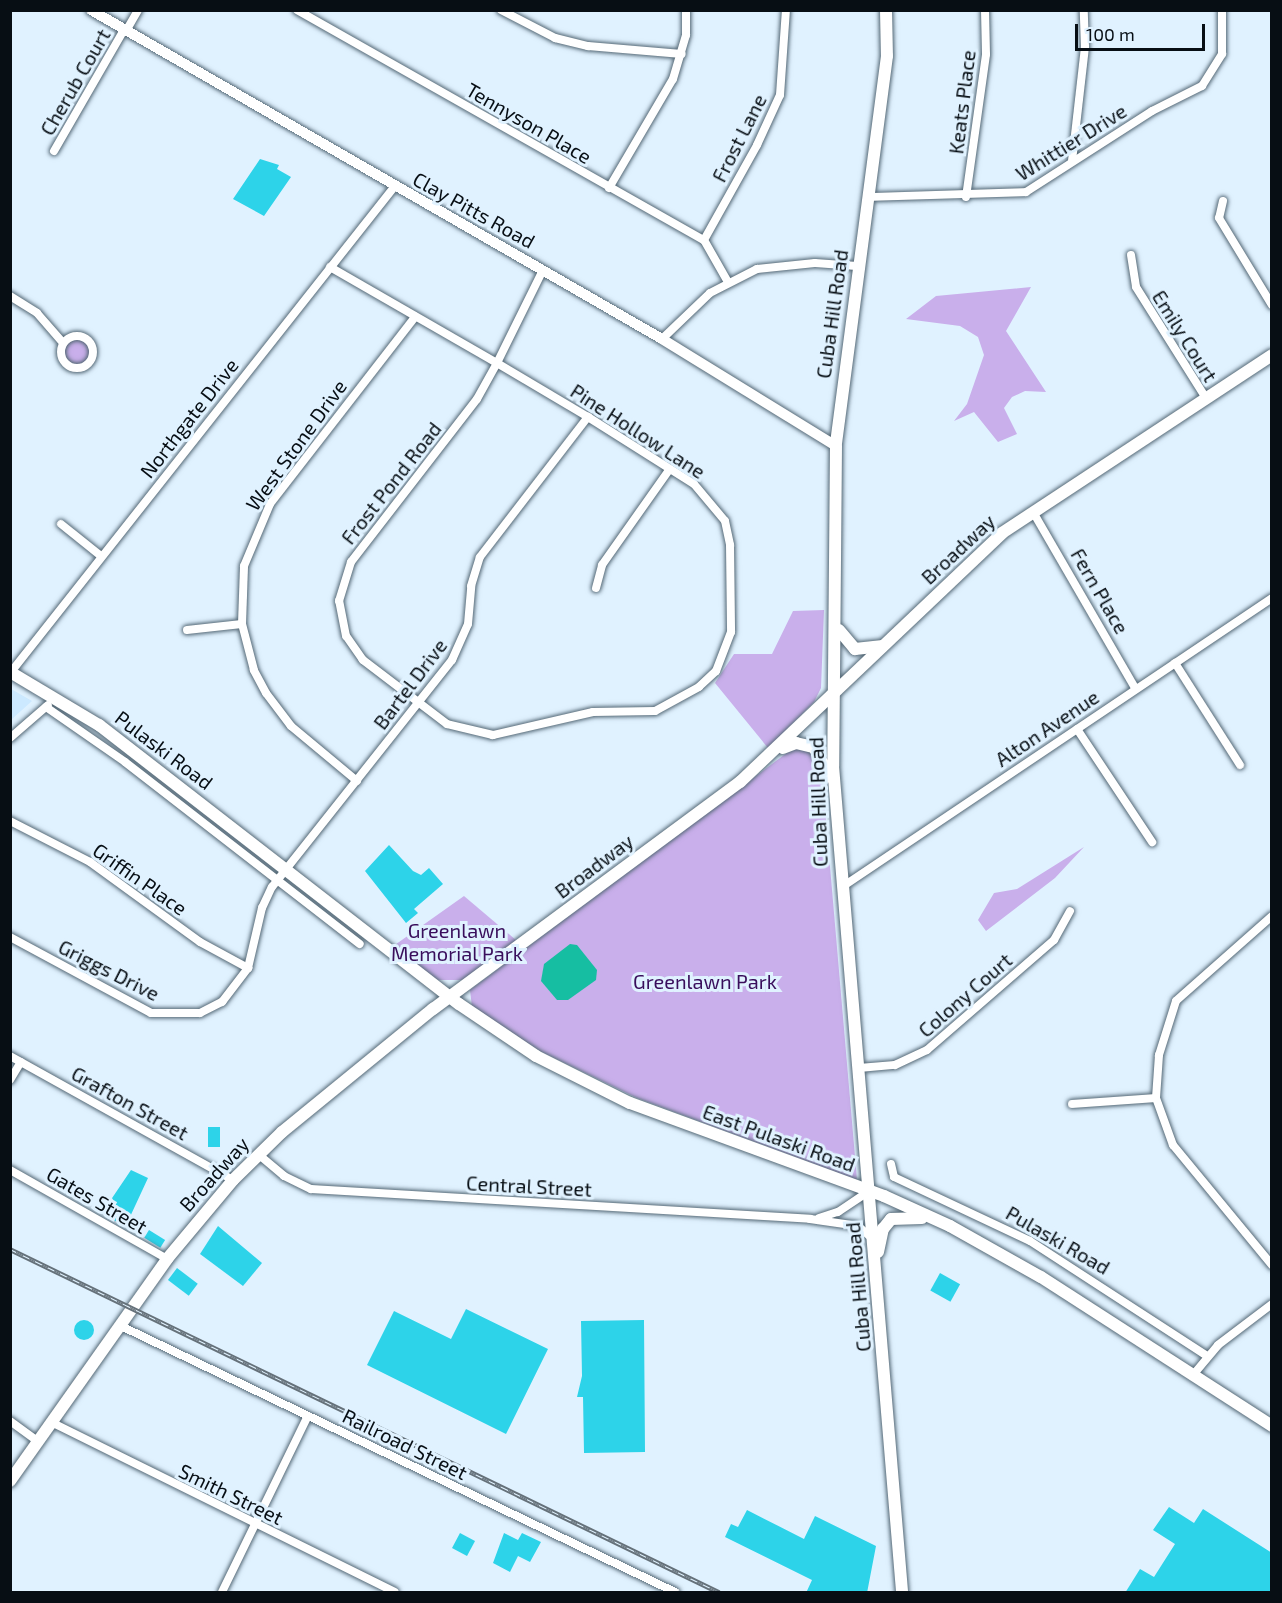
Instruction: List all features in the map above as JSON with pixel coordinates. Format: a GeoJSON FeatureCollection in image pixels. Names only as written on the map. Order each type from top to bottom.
{"type":"FeatureCollection","features":[{"type":"Feature","properties":{"kind":"main road","name":"Cuba Hill Road"},"geometry":{"type":"LineString","coordinates":[[886,10],[887,56],[857,266],[836,446],[838,625],[834,786],[902,1593]]}},
{"type":"Feature","properties":{"kind":"main road","name":"Broadway"},"geometry":{"type":"LineString","coordinates":[[10,1481],[167,1259],[233,1180],[258,1154],[449,996],[767,758],[837,694],[1002,533],[1272,355]]}},
{"type":"Feature","properties":{"kind":"main road"},"geometry":{"type":"LineString","coordinates":[[838,625],[843,640],[855,649],[873,650],[891,641]]}},
{"type":"Feature","properties":{"kind":"main road","name":"Pulaski Road"},"geometry":{"type":"LineString","coordinates":[[11,672],[57,697],[287,868]]}},
{"type":"Feature","properties":{"kind":"main road"},"geometry":{"type":"LineString","coordinates":[[767,758],[791,745],[808,745],[824,759],[834,786]]}},
{"type":"Feature","properties":{"kind":"main road","name":"East Pulaski Road"},"geometry":{"type":"LineString","coordinates":[[287,868],[449,996],[519,1046],[600,1090],[869,1191],[950,1226],[1272,1426]]}},
{"type":"Feature","properties":{"kind":"main road"},"geometry":{"type":"LineString","coordinates":[[875,1262],[883,1229],[891,1219],[914,1216],[950,1226]]}},
{"type":"Feature","properties":{"kind":"street","name":"Clay Pitts Road"},"geometry":{"type":"LineString","coordinates":[[91,10],[662,339],[836,446]]}},
{"type":"Feature","properties":{"kind":"street","name":"Cherub Court"},"geometry":{"type":"LineString","coordinates":[[54,150],[138,10]]}},
{"type":"Feature","properties":{"kind":"street","name":"Tennyson Place"},"geometry":{"type":"LineString","coordinates":[[297,10],[704,240]]}},
{"type":"Feature","properties":{"kind":"street"},"geometry":{"type":"LineString","coordinates":[[501,10],[555,38],[588,46],[682,54]]}},
{"type":"Feature","properties":{"kind":"street"},"geometry":{"type":"LineString","coordinates":[[609,188],[673,79],[682,54],[686,10]]}},
{"type":"Feature","properties":{"kind":"street","name":"Frost Lane"},"geometry":{"type":"LineString","coordinates":[[704,240],[758,145],[780,95],[786,10]]}},
{"type":"Feature","properties":{"kind":"street","name":"Keats Place"},"geometry":{"type":"LineString","coordinates":[[966,197],[986,54],[985,10]]}},
{"type":"Feature","properties":{"kind":"street"},"geometry":{"type":"LineString","coordinates":[[1072,161],[1085,47],[1084,10]]}},
{"type":"Feature","properties":{"kind":"street","name":"Whittier Drive"},"geometry":{"type":"LineString","coordinates":[[868,198],[966,197],[1026,192],[1152,111],[1188,97],[1202,86],[1222,54],[1222,10]]}},
{"type":"Feature","properties":{"kind":"street","name":"Northgate Drive"},"geometry":{"type":"LineString","coordinates":[[11,672],[395,186]]}},
{"type":"Feature","properties":{"kind":"street"},"geometry":{"type":"LineString","coordinates":[[1223,201],[1219,218],[1272,305]]}},
{"type":"Feature","properties":{"kind":"street"},"geometry":{"type":"LineString","coordinates":[[704,240],[728,282]]}},
{"type":"Feature","properties":{"kind":"street","name":"Emily Court"},"geometry":{"type":"LineString","coordinates":[[1131,255],[1139,295],[1206,398]]}},
{"type":"Feature","properties":{"kind":"street"},"geometry":{"type":"LineString","coordinates":[[662,339],[683,314],[728,282],[774,267],[857,266]]}},
{"type":"Feature","properties":{"kind":"street","name":"Pine Hollow Lane"},"geometry":{"type":"LineString","coordinates":[[330,267],[588,417],[694,484],[719,510],[730,545],[731,632],[726,651],[707,679],[679,702],[655,711],[593,712],[507,734],[464,730],[418,703]]}},
{"type":"Feature","properties":{"kind":"street","name":"Frost Pond Road"},"geometry":{"type":"LineString","coordinates":[[418,703],[352,648],[341,620],[342,579],[364,543],[477,399],[543,270]]}},
{"type":"Feature","properties":{"kind":"street"},"geometry":{"type":"LineString","coordinates":[[10,296],[37,313],[63,343]]}},
{"type":"Feature","properties":{"kind":"street","name":"West Stone Drive"},"geometry":{"type":"LineString","coordinates":[[357,781],[278,710],[254,670],[242,624],[244,566],[260,520],[415,317]]}},
{"type":"Feature","properties":{"kind":"street","name":"Bartel Drive"},"geometry":{"type":"LineString","coordinates":[[287,868],[418,703],[462,641],[480,557],[588,417]]}},
{"type":"Feature","properties":{"kind":"street"},"geometry":{"type":"LineString","coordinates":[[596,588],[602,564],[669,470]]}},
{"type":"Feature","properties":{"kind":"street","name":"Fern Place"},"geometry":{"type":"LineString","coordinates":[[1033,512],[1135,688]]}},
{"type":"Feature","properties":{"kind":"street"},"geometry":{"type":"LineString","coordinates":[[61,524],[101,556]]}},
{"type":"Feature","properties":{"kind":"street","name":"Alton Avenue"},"geometry":{"type":"LineString","coordinates":[[841,887],[1272,598]]}},
{"type":"Feature","properties":{"kind":"street"},"geometry":{"type":"LineString","coordinates":[[187,630],[242,624]]}},
{"type":"Feature","properties":{"kind":"street"},"geometry":{"type":"LineString","coordinates":[[1175,663],[1240,765]]}},
{"type":"Feature","properties":{"kind":"street"},"geometry":{"type":"LineString","coordinates":[[10,738],[57,697]]}},
{"type":"Feature","properties":{"kind":"street"},"geometry":{"type":"LineString","coordinates":[[46,708],[125,762],[360,944]]}},
{"type":"Feature","properties":{"kind":"street"},"geometry":{"type":"LineString","coordinates":[[1077,729],[1152,842]]}},
{"type":"Feature","properties":{"kind":"street","name":"Griffin Place"},"geometry":{"type":"LineString","coordinates":[[10,821],[90,862],[200,942],[248,968]]}},
{"type":"Feature","properties":{"kind":"street","name":"Griggs Drive"},"geometry":{"type":"LineString","coordinates":[[10,937],[129,1003],[160,1014],[200,1013],[222,1002],[248,968],[262,908],[287,868]]}},
{"type":"Feature","properties":{"kind":"street","name":"Colony Court"},"geometry":{"type":"LineString","coordinates":[[859,1068],[895,1065],[927,1050],[1054,940],[1070,911]]}},
{"type":"Feature","properties":{"kind":"street"},"geometry":{"type":"LineString","coordinates":[[1272,916],[1176,1001],[1159,1055],[1156,1098],[1173,1145],[1272,1265]]}},
{"type":"Feature","properties":{"kind":"street","name":"Grafton Street"},"geometry":{"type":"LineString","coordinates":[[10,1056],[233,1180]]}},
{"type":"Feature","properties":{"kind":"street"},"geometry":{"type":"LineString","coordinates":[[10,1080],[21,1062]]}},
{"type":"Feature","properties":{"kind":"street"},"geometry":{"type":"LineString","coordinates":[[1072,1104],[1156,1098]]}},
{"type":"Feature","properties":{"kind":"street","name":"Central Street"},"geometry":{"type":"LineString","coordinates":[[258,1154],[284,1176],[324,1191],[810,1219],[858,1226],[873,1240]]}},
{"type":"Feature","properties":{"kind":"street","name":"Pulaski Road"},"geometry":{"type":"LineString","coordinates":[[891,1164],[894,1177],[1030,1241],[1207,1356]]}},
{"type":"Feature","properties":{"kind":"street","name":"Gates Street"},"geometry":{"type":"LineString","coordinates":[[10,1170],[167,1259]]}},
{"type":"Feature","properties":{"kind":"street","name":"Central Street"},"geometry":{"type":"LineString","coordinates":[[810,1219],[838,1212],[869,1191]]}},
{"type":"Feature","properties":{"kind":"street"},"geometry":{"type":"LineString","coordinates":[[1193,1375],[1207,1356],[1272,1304]]}},
{"type":"Feature","properties":{"kind":"street","name":"Railroad Street"},"geometry":{"type":"LineString","coordinates":[[121,1326],[675,1593]]}},
{"type":"Feature","properties":{"kind":"street"},"geometry":{"type":"LineString","coordinates":[[222,1593],[308,1416]]}},
{"type":"Feature","properties":{"kind":"street"},"geometry":{"type":"LineString","coordinates":[[10,1421],[39,1442]]}},
{"type":"Feature","properties":{"kind":"street","name":"Smith Street"},"geometry":{"type":"LineString","coordinates":[[53,1423],[395,1593]]}},
{"type":"Feature","properties":{"kind":"shaded area"},"geometry":{"type":"Polygon","coordinates":[[[11,689],[32,701],[11,720],[11,689]]]}},
{"type":"Feature","properties":{"kind":"shaded area"},"geometry":{"type":"Polygon","coordinates":[[[570,944],[577,945],[597,970],[596,980],[568,1000],[557,1000],[541,981],[544,964],[570,944]]]}},
{"type":"Feature","properties":{"kind":"green space"},"geometry":{"type":"Polygon","coordinates":[[[1031,287],[1006,331],[1046,392],[1025,391],[1012,397],[1004,408],[1017,434],[998,442],[974,412],[954,421],[967,404],[984,355],[978,337],[960,326],[906,319],[936,296],[1031,287]]]}},
{"type":"Feature","properties":{"kind":"green space"},"geometry":{"type":"Polygon","coordinates":[[[77,339],[86,343],[90,352],[86,361],[77,365],[68,361],[64,352],[68,343],[77,339]]]}},
{"type":"Feature","properties":{"kind":"green space"},"geometry":{"type":"Polygon","coordinates":[[[824,610],[821,688],[814,702],[768,748],[715,683],[734,654],[772,654],[793,611],[824,610]]]}},
{"type":"Feature","properties":{"kind":"green space","name":"Greenlawn Park"},"geometry":{"type":"Polygon","coordinates":[[[810,748],[821,762],[857,1180],[637,1098],[540,1051],[472,1007],[470,990],[792,749],[810,748]]]}},
{"type":"Feature","properties":{"kind":"green space"},"geometry":{"type":"Polygon","coordinates":[[[1084,847],[1055,878],[986,931],[978,920],[994,893],[1017,889],[1084,847]]]}},
{"type":"Feature","properties":{"kind":"green space","name":"Greenlawn Memorial Park"},"geometry":{"type":"Polygon","coordinates":[[[464,896],[517,941],[464,980],[433,980],[392,947],[464,896]]]}},
{"type":"Feature","properties":{"kind":"building"},"geometry":{"type":"Polygon","coordinates":[[[260,159],[279,165],[277,169],[291,177],[264,216],[233,199],[260,159]]]}},
{"type":"Feature","properties":{"kind":"building"},"geometry":{"type":"Polygon","coordinates":[[[389,845],[413,871],[421,875],[429,868],[443,884],[414,909],[418,913],[406,923],[365,871],[389,845]]]}},
{"type":"Feature","properties":{"kind":"building"},"geometry":{"type":"Polygon","coordinates":[[[208,1127],[220,1127],[220,1147],[208,1147],[208,1127]]]}},
{"type":"Feature","properties":{"kind":"building"},"geometry":{"type":"Polygon","coordinates":[[[131,1170],[148,1178],[129,1219],[120,1217],[117,1222],[108,1217],[112,1210],[106,1207],[131,1170]]]}},
{"type":"Feature","properties":{"kind":"building"},"geometry":{"type":"Polygon","coordinates":[[[218,1226],[262,1263],[243,1286],[200,1254],[218,1226]]]}},
{"type":"Feature","properties":{"kind":"building"},"geometry":{"type":"Polygon","coordinates":[[[149,1230],[165,1240],[160,1248],[144,1238],[149,1230]]]}},
{"type":"Feature","properties":{"kind":"building"},"geometry":{"type":"Polygon","coordinates":[[[177,1268],[198,1284],[189,1296],[168,1280],[177,1268]]]}},
{"type":"Feature","properties":{"kind":"building"},"geometry":{"type":"Polygon","coordinates":[[[940,1273],[960,1284],[950,1302],[930,1290],[940,1273]]]}},
{"type":"Feature","properties":{"kind":"building"},"geometry":{"type":"Polygon","coordinates":[[[466,1309],[548,1349],[506,1434],[367,1365],[394,1311],[451,1339],[466,1309]]]}},
{"type":"Feature","properties":{"kind":"building"},"geometry":{"type":"Polygon","coordinates":[[[80,1320],[88,1320],[94,1326],[94,1334],[88,1340],[80,1340],[74,1334],[74,1326],[80,1320]]]}},
{"type":"Feature","properties":{"kind":"building"},"geometry":{"type":"Polygon","coordinates":[[[644,1320],[645,1452],[584,1453],[583,1397],[577,1397],[582,1376],[581,1321],[644,1320]]]}},
{"type":"Feature","properties":{"kind":"building"},"geometry":{"type":"Polygon","coordinates":[[[1169,1507],[1194,1523],[1203,1509],[1272,1553],[1272,1593],[1125,1593],[1140,1569],[1154,1577],[1175,1544],[1153,1530],[1169,1507]]]}},
{"type":"Feature","properties":{"kind":"building"},"geometry":{"type":"Polygon","coordinates":[[[747,1510],[804,1539],[815,1516],[876,1546],[867,1593],[806,1593],[812,1580],[725,1537],[731,1524],[738,1527],[747,1510]]]}},
{"type":"Feature","properties":{"kind":"building"},"geometry":{"type":"Polygon","coordinates":[[[460,1533],[475,1541],[467,1556],[452,1548],[460,1533]]]}},
{"type":"Feature","properties":{"kind":"building"},"geometry":{"type":"Polygon","coordinates":[[[504,1533],[518,1540],[522,1533],[541,1542],[530,1562],[518,1556],[510,1572],[493,1563],[504,1533]]]}},
{"type":"Feature","properties":{"kind":"railway"},"geometry":{"type":"LineString","coordinates":[[10,1249],[719,1592]]}}]}
